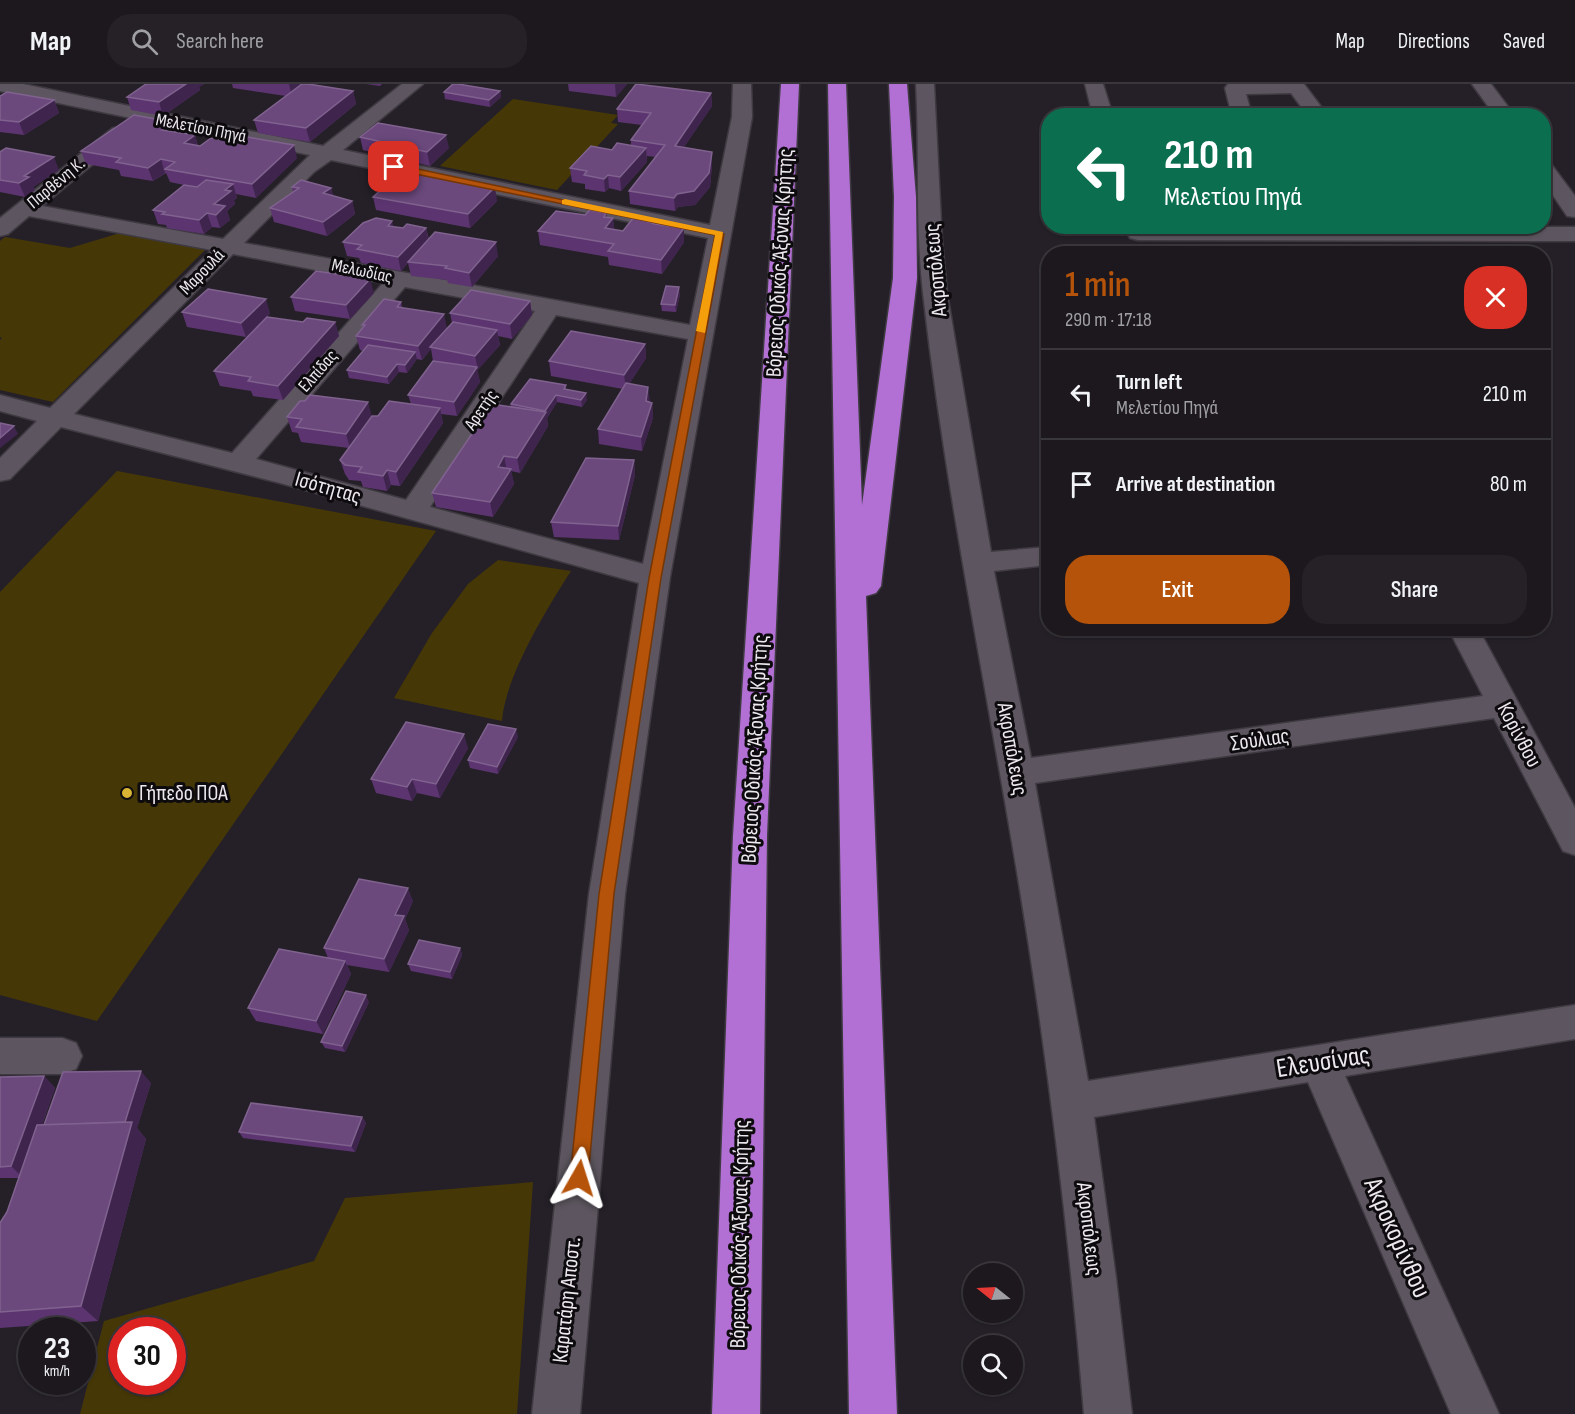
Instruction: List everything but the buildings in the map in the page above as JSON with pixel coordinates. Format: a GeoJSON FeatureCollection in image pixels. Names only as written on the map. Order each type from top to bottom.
{"type":"FeatureCollection","features":[{"type":"Feature","properties":{"kind":"highway","name":"Βόρειος Οδικός Άξονας Κρήτης"},"geometry":{"type":"LineString","coordinates":[[736,1414],[750,836],[790,84]]}},
{"type":"Feature","properties":{"kind":"highway"},"geometry":{"type":"LineString","coordinates":[[837,84],[852,648],[860,856],[873,1414]]}},
{"type":"Feature","properties":{"kind":"highway"},"geometry":{"type":"LineString","coordinates":[[852,648],[867,583],[904,278],[905,197],[898,84]]}},
{"type":"Feature","properties":{"kind":"street","name":"Μαρουλά"},"geometry":{"type":"LineString","coordinates":[[0,473],[57,419],[228,245],[325,153],[414,84]]}},
{"type":"Feature","properties":{"kind":"street","name":"Καρατάρη Αποστ."},"geometry":{"type":"LineString","coordinates":[[556,1414],[607,894],[655,578],[742,117],[742,84]]}},
{"type":"Feature","properties":{"kind":"street","name":"Ακροπόλεως"},"geometry":{"type":"LineString","coordinates":[[925,84],[934,282],[978,563],[1035,876],[1071,1102],[1089,1223],[1108,1414]]}},
{"type":"Feature","properties":{"kind":"street"},"geometry":{"type":"LineString","coordinates":[[1094,84],[1101,108]]}},
{"type":"Feature","properties":{"kind":"street"},"geometry":{"type":"LineString","coordinates":[[1481,84],[1500,108]]}},
{"type":"Feature","properties":{"kind":"street","name":"Μελετίου Πηγά"},"geometry":{"type":"LineString","coordinates":[[0,85],[720,234]]}},
{"type":"Feature","properties":{"kind":"street"},"geometry":{"type":"LineString","coordinates":[[1240,108],[1235,88],[1296,86],[1313,108]]}},
{"type":"Feature","properties":{"kind":"street","name":"Παρθένη Κ."},"geometry":{"type":"LineString","coordinates":[[0,229],[142,116]]}},
{"type":"Feature","properties":{"kind":"street"},"geometry":{"type":"LineString","coordinates":[[1551,178],[1575,211]]}},
{"type":"Feature","properties":{"kind":"street","name":"Μελωδίας"},"geometry":{"type":"LineString","coordinates":[[24,209],[228,245],[549,308],[700,334]]}},
{"type":"Feature","properties":{"kind":"street"},"geometry":{"type":"LineString","coordinates":[[1551,233],[1575,234]]}},
{"type":"Feature","properties":{"kind":"street"},"geometry":{"type":"LineString","coordinates":[[1140,238],[1293,238],[1338,234]]}},
{"type":"Feature","properties":{"kind":"street","name":"Ελπίδας"},"geometry":{"type":"LineString","coordinates":[[238,463],[399,279]]}},
{"type":"Feature","properties":{"kind":"street","name":"Αρετής"},"geometry":{"type":"LineString","coordinates":[[412,512],[549,308]]}},
{"type":"Feature","properties":{"kind":"street","name":"Ισότητας"},"geometry":{"type":"LineString","coordinates":[[0,403],[238,463],[655,578]]}},
{"type":"Feature","properties":{"kind":"street"},"geometry":{"type":"LineString","coordinates":[[978,563],[1041,557]]}},
{"type":"Feature","properties":{"kind":"street","name":"Κορίνθου"},"geometry":{"type":"LineString","coordinates":[[1467,636],[1575,841]]}},
{"type":"Feature","properties":{"kind":"street","name":"Σούλιας"},"geometry":{"type":"LineString","coordinates":[[1016,773],[1348,729],[1503,705]]}},
{"type":"Feature","properties":{"kind":"street","name":"Ελευσίνας"},"geometry":{"type":"LineString","coordinates":[[1071,1102],[1575,1022]]}},
{"type":"Feature","properties":{"kind":"street"},"geometry":{"type":"LineString","coordinates":[[0,1056],[62,1056]]}},
{"type":"Feature","properties":{"kind":"street","name":"Ακροκορίνθου"},"geometry":{"type":"LineString","coordinates":[[1319,1063],[1475,1414]]}},
{"type":"Feature","properties":{"kind":"shaded area"},"geometry":{"type":"Polygon","coordinates":[[[513,99],[618,115],[611,123],[618,124],[557,190],[440,166],[513,99]]]}},
{"type":"Feature","properties":{"kind":"shaded area"},"geometry":{"type":"Polygon","coordinates":[[[120,233],[206,249],[53,402],[0,390],[0,340],[2,338],[0,337],[0,241],[5,237],[70,248],[120,233]]]}},
{"type":"Feature","properties":{"kind":"shaded area","name":"Γήπεδο ΠΟΑ"},"geometry":{"type":"Polygon","coordinates":[[[117,471],[436,531],[97,1021],[0,995],[0,592],[117,471]]]}},
{"type":"Feature","properties":{"kind":"shaded area"},"geometry":{"type":"Polygon","coordinates":[[[498,560],[571,571],[539,623],[519,664],[505,703],[502,721],[394,698],[432,633],[468,584],[498,560]]]}},
{"type":"Feature","properties":{"kind":"shaded area"},"geometry":{"type":"Polygon","coordinates":[[[533,1182],[517,1414],[80,1414],[85,1395],[96,1395],[96,1352],[104,1321],[108,1320],[108,1395],[186,1395],[186,1317],[118,1317],[314,1261],[345,1198],[533,1182]]]}},
{"type":"Feature","properties":{"kind":"slow traffic"},"geometry":{"type":"LineString","coordinates":[[565,202],[720,234],[701,331]]}},
{"type":"Feature","properties":{"kind":"place","name":"Γήπεδο ΠΟΑ"},"geometry":{"type":"Point","coordinates":[127,793]}},
{"type":"Feature","properties":{"kind":"route"},"geometry":{"type":"LineString","coordinates":[[394,167],[720,234],[655,578],[607,894],[579,1178]]}}]}
